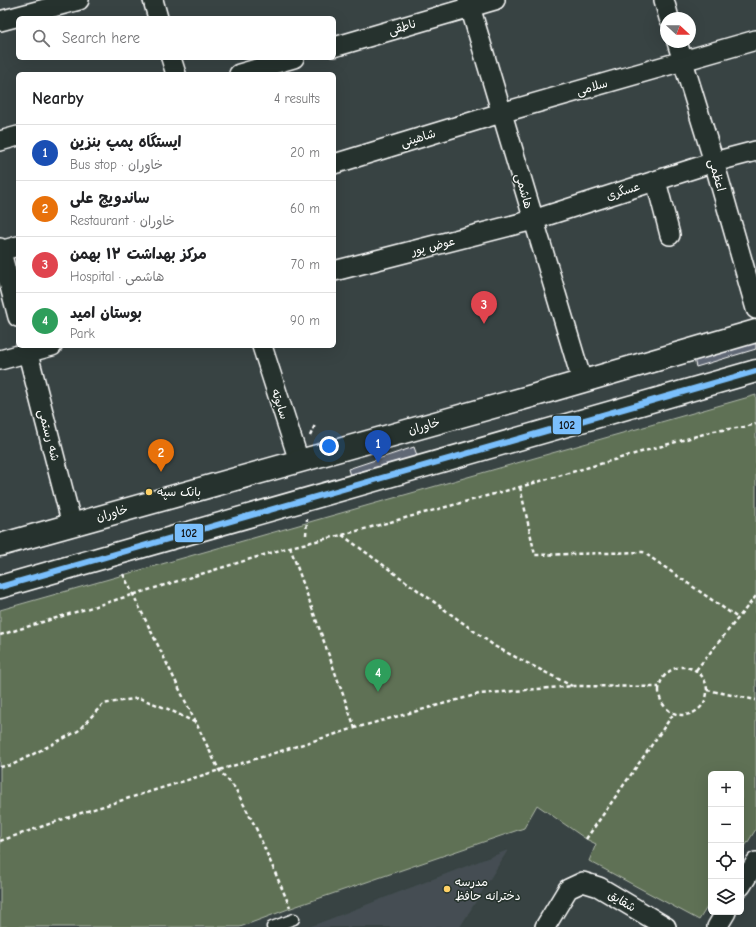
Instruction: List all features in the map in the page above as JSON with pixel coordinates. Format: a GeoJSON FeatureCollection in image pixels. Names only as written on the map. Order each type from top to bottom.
{"type":"FeatureCollection","features":[{"type":"Feature","properties":{"kind":"main road","name":"خاوران"},"geometry":{"type":"LineString","coordinates":[[0,545],[756,332]]}},
{"type":"Feature","properties":{"kind":"main road"},"geometry":{"type":"LineString","coordinates":[[0,587],[756,371]]}},
{"type":"Feature","properties":{"kind":"street"},"geometry":{"type":"LineString","coordinates":[[19,16],[79,0]]}},
{"type":"Feature","properties":{"kind":"street"},"geometry":{"type":"LineString","coordinates":[[152,0],[157,16]]}},
{"type":"Feature","properties":{"kind":"street","name":"ناطقی"},"geometry":{"type":"LineString","coordinates":[[336,45],[469,4],[495,0]]}},
{"type":"Feature","properties":{"kind":"street"},"geometry":{"type":"LineString","coordinates":[[664,0],[667,12]]}},
{"type":"Feature","properties":{"kind":"street","name":"هاشمی"},"geometry":{"type":"LineString","coordinates":[[469,4],[582,381]]}},
{"type":"Feature","properties":{"kind":"street"},"geometry":{"type":"LineString","coordinates":[[0,21],[16,17]]}},
{"type":"Feature","properties":{"kind":"street","name":"سلامی"},"geometry":{"type":"LineString","coordinates":[[501,113],[756,40]]}},
{"type":"Feature","properties":{"kind":"street","name":"اعظمی"},"geometry":{"type":"LineString","coordinates":[[679,48],[714,162],[756,309]]}},
{"type":"Feature","properties":{"kind":"street"},"geometry":{"type":"LineString","coordinates":[[172,60],[175,72]]}},
{"type":"Feature","properties":{"kind":"street"},"geometry":{"type":"LineString","coordinates":[[246,72],[287,60]]}},
{"type":"Feature","properties":{"kind":"street","name":"شاهینی"},"geometry":{"type":"LineString","coordinates":[[336,163],[501,113]]}},
{"type":"Feature","properties":{"kind":"street"},"geometry":{"type":"LineString","coordinates":[[0,141],[16,137]]}},
{"type":"Feature","properties":{"kind":"street","name":"عسگری"},"geometry":{"type":"LineString","coordinates":[[533,220],[714,162],[756,151]]}},
{"type":"Feature","properties":{"kind":"street"},"geometry":{"type":"LineString","coordinates":[[656,181],[670,236]]}},
{"type":"Feature","properties":{"kind":"street","name":"عوض پور"},"geometry":{"type":"LineString","coordinates":[[336,270],[533,220]]}},
{"type":"Feature","properties":{"kind":"street"},"geometry":{"type":"LineString","coordinates":[[5,249],[16,307]]}},
{"type":"Feature","properties":{"kind":"street","name":"سابوته"},"geometry":{"type":"LineString","coordinates":[[263,348],[299,461]]}},
{"type":"Feature","properties":{"kind":"street"},"geometry":{"type":"LineString","coordinates":[[0,360],[26,349]]}},
{"type":"Feature","properties":{"kind":"street","name":"شه رستمی"},"geometry":{"type":"LineString","coordinates":[[26,349],[72,525]]}},
{"type":"Feature","properties":{"kind":"street"},"geometry":{"type":"LineString","coordinates":[[744,881],[756,862]]}},
{"type":"Feature","properties":{"kind":"street","name":"شقایق"},"geometry":{"type":"LineString","coordinates":[[545,927],[568,889],[583,882],[599,887],[666,927]]}},
{"type":"Feature","properties":{"kind":"street"},"geometry":{"type":"LineString","coordinates":[[717,927],[724,915]]}},
{"type":"Feature","properties":{"kind":"lane"},"geometry":{"type":"LineString","coordinates":[[272,927],[294,919]]}},
{"type":"Feature","properties":{"kind":"path"},"geometry":{"type":"LineString","coordinates":[[0,635],[290,547],[342,535],[520,487],[714,431],[756,424]]}},
{"type":"Feature","properties":{"kind":"path"},"geometry":{"type":"LineString","coordinates":[[520,487],[534,555],[643,552],[738,618]]}},
{"type":"Feature","properties":{"kind":"path"},"geometry":{"type":"LineString","coordinates":[[342,535],[496,647],[573,686]]}},
{"type":"Feature","properties":{"kind":"path"},"geometry":{"type":"LineString","coordinates":[[290,547],[355,728]]}},
{"type":"Feature","properties":{"kind":"path"},"geometry":{"type":"LineString","coordinates":[[123,574],[219,770],[235,788],[256,826],[294,919]]}},
{"type":"Feature","properties":{"kind":"path"},"geometry":{"type":"LineString","coordinates":[[696,670],[756,596]]}},
{"type":"Feature","properties":{"kind":"path"},"geometry":{"type":"LineString","coordinates":[[689,667],[696,670],[702,675],[706,682],[706,698],[703,705],[697,711],[682,715],[667,709],[662,703],[659,695],[659,687],[662,679],[673,669],[689,667]]}},
{"type":"Feature","properties":{"kind":"path"},"geometry":{"type":"LineString","coordinates":[[0,841],[81,813],[355,728],[479,694],[573,686],[659,687]]}},
{"type":"Feature","properties":{"kind":"path"},"geometry":{"type":"LineString","coordinates":[[707,690],[756,700]]}},
{"type":"Feature","properties":{"kind":"path"},"geometry":{"type":"LineString","coordinates":[[0,767],[12,765],[78,731],[104,704],[140,698],[168,709],[196,723]]}},
{"type":"Feature","properties":{"kind":"path"},"geometry":{"type":"LineString","coordinates":[[586,839],[674,713]]}},
{"type":"Feature","properties":{"kind":"shaded area","name":"مدرسه دخترانه حافظ"},"geometry":{"type":"Polygon","coordinates":[[[508,850],[460,927],[309,927],[508,850]]]}},
{"type":"Feature","properties":{"kind":"green space"},"geometry":{"type":"Polygon","coordinates":[[[756,395],[756,829],[744,848],[744,771],[708,771],[708,906],[699,920],[589,861],[596,844],[586,839],[537,805],[524,828],[240,927],[0,927],[0,610],[756,395]]]}},
{"type":"Feature","properties":{"kind":"building"},"geometry":{"type":"Polygon","coordinates":[[[756,339],[756,349],[696,367],[693,355],[756,339]]]}},
{"type":"Feature","properties":{"kind":"building"},"geometry":{"type":"Polygon","coordinates":[[[414,447],[418,458],[351,479],[348,469],[414,447]]]}},
{"type":"Feature","properties":{"kind":"transit line","name":"102"},"geometry":{"type":"LineString","coordinates":[[0,587],[756,371]]}},
{"type":"Feature","properties":{"kind":"place","name":"مرکز بهداشت ۱۲ بهمن"},"geometry":{"type":"Point","coordinates":[484,324]}},
{"type":"Feature","properties":{"kind":"place","name":"ایستگاه پمپ بنزین"},"geometry":{"type":"Point","coordinates":[378,463]}},
{"type":"Feature","properties":{"kind":"place","name":"ساندویچ علی"},"geometry":{"type":"Point","coordinates":[161,472]}},
{"type":"Feature","properties":{"kind":"place","name":"بانک سپه"},"geometry":{"type":"Point","coordinates":[149,492]}},
{"type":"Feature","properties":{"kind":"place","name":"بوستان امید"},"geometry":{"type":"Point","coordinates":[378,692]}},
{"type":"Feature","properties":{"kind":"place","name":"مدرسه دخترانه حافظ"},"geometry":{"type":"Point","coordinates":[447,889]}}]}
